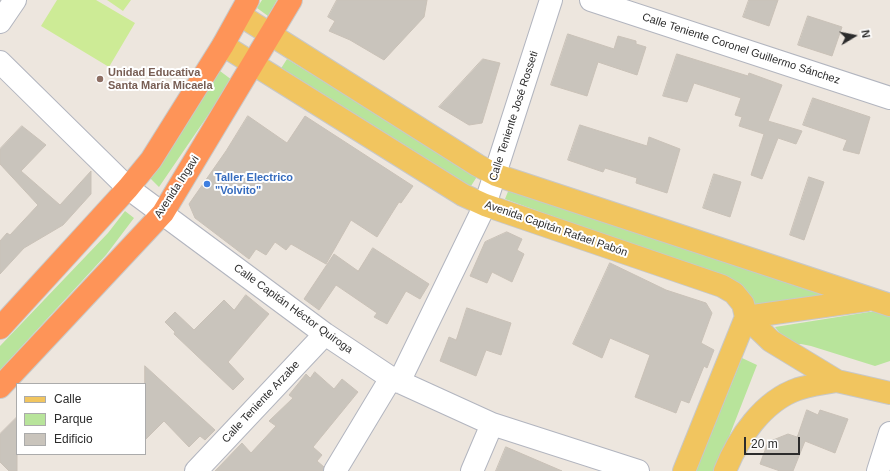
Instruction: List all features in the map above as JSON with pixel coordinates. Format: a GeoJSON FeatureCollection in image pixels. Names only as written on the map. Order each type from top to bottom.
{"type":"FeatureCollection","features":[{"type":"Feature","properties":{"kind":"highway","name":"Avenida Ingavi"},"geometry":{"type":"LineString","coordinates":[[0,387],[163,213],[254,65],[291,0]]}},
{"type":"Feature","properties":{"kind":"highway"},"geometry":{"type":"LineString","coordinates":[[0,328],[128,188],[151,160],[223,46],[244,7]]}},
{"type":"Feature","properties":{"kind":"main road"},"geometry":{"type":"LineString","coordinates":[[244,7],[272,35],[477,165],[496,175],[881,302]]}},
{"type":"Feature","properties":{"kind":"main road","name":"Avenida Capitán Rafael Pabón"},"geometry":{"type":"LineString","coordinates":[[223,46],[463,195],[485,205],[722,286],[734,293],[743,304],[746,317],[771,341],[837,381],[890,392]]}},
{"type":"Feature","properties":{"kind":"main road"},"geometry":{"type":"LineString","coordinates":[[684,471],[746,317],[881,302]]}},
{"type":"Feature","properties":{"kind":"main road"},"geometry":{"type":"LineString","coordinates":[[725,471],[734,449],[756,419],[773,402],[797,389],[837,381]]}},
{"type":"Feature","properties":{"kind":"street"},"geometry":{"type":"LineString","coordinates":[[0,22],[15,0]]}},
{"type":"Feature","properties":{"kind":"street","name":"Calle Teniente José Rosseti"},"geometry":{"type":"LineString","coordinates":[[335,471],[395,380],[485,205],[496,175],[551,0]]}},
{"type":"Feature","properties":{"kind":"street","name":"Calle Teniente Coronel Guillermo Sánchez"},"geometry":{"type":"LineString","coordinates":[[591,0],[890,98]]}},
{"type":"Feature","properties":{"kind":"street","name":"Calle Capitán Héctor Quiroga"},"geometry":{"type":"LineString","coordinates":[[0,62],[128,188],[325,334],[395,380],[492,424],[638,471]]}},
{"type":"Feature","properties":{"kind":"street","name":"Calle Teniente Arzabe"},"geometry":{"type":"LineString","coordinates":[[196,471],[325,334]]}},
{"type":"Feature","properties":{"kind":"street"},"geometry":{"type":"LineString","coordinates":[[472,471],[492,424]]}},
{"type":"Feature","properties":{"kind":"street"},"geometry":{"type":"LineString","coordinates":[[878,471],[890,433]]}},
{"type":"Feature","properties":{"kind":"green space"},"geometry":{"type":"Polygon","coordinates":[[[57,0],[96,0],[135,23],[109,67],[41,26],[57,0]]]}},
{"type":"Feature","properties":{"kind":"green space"},"geometry":{"type":"Polygon","coordinates":[[[107,0],[131,0],[123,11],[107,0]]]}},
{"type":"Feature","properties":{"kind":"green space"},"geometry":{"type":"Polygon","coordinates":[[[262,0],[277,0],[268,16],[257,8],[262,0]]]}},
{"type":"Feature","properties":{"kind":"green space"},"geometry":{"type":"Polygon","coordinates":[[[287,59],[478,175],[471,186],[465,184],[280,70],[287,59]]]}},
{"type":"Feature","properties":{"kind":"green space"},"geometry":{"type":"Polygon","coordinates":[[[220,71],[232,80],[159,187],[149,177],[220,71]]]}},
{"type":"Feature","properties":{"kind":"green space"},"geometry":{"type":"Polygon","coordinates":[[[509,189],[827,295],[754,305],[723,278],[505,199],[509,189]]]}},
{"type":"Feature","properties":{"kind":"green space"},"geometry":{"type":"Polygon","coordinates":[[[125,211],[134,218],[106,255],[0,370],[0,346],[108,233],[125,211]]]}},
{"type":"Feature","properties":{"kind":"green space"},"geometry":{"type":"Polygon","coordinates":[[[869,312],[881,312],[890,315],[890,361],[875,366],[811,346],[801,344],[789,345],[775,327],[869,312]]]}},
{"type":"Feature","properties":{"kind":"green space"},"geometry":{"type":"Polygon","coordinates":[[[742,358],[757,365],[727,442],[714,471],[696,471],[742,358]]]}},
{"type":"Feature","properties":{"kind":"building"},"geometry":{"type":"Polygon","coordinates":[[[337,0],[427,0],[424,17],[384,60],[350,40],[329,31],[335,21],[328,17],[337,0]]]}},
{"type":"Feature","properties":{"kind":"building"},"geometry":{"type":"Polygon","coordinates":[[[749,0],[778,0],[769,26],[743,17],[749,0]]]}},
{"type":"Feature","properties":{"kind":"building"},"geometry":{"type":"Polygon","coordinates":[[[808,16],[842,27],[832,56],[798,45],[808,16]]]}},
{"type":"Feature","properties":{"kind":"building"},"geometry":{"type":"Polygon","coordinates":[[[568,34],[614,49],[618,36],[636,41],[636,44],[646,47],[637,75],[598,62],[587,96],[551,85],[568,34]]]}},
{"type":"Feature","properties":{"kind":"building"},"geometry":{"type":"Polygon","coordinates":[[[677,54],[748,76],[749,73],[782,85],[768,121],[802,131],[796,144],[778,138],[762,179],[751,175],[764,134],[739,126],[742,117],[735,115],[741,98],[694,83],[687,102],[663,96],[677,54]]]}},
{"type":"Feature","properties":{"kind":"building"},"geometry":{"type":"Polygon","coordinates":[[[483,59],[500,63],[482,123],[469,125],[439,107],[483,59]]]}},
{"type":"Feature","properties":{"kind":"building"},"geometry":{"type":"Polygon","coordinates":[[[813,98],[870,117],[859,154],[843,150],[847,140],[803,125],[813,98]]]}},
{"type":"Feature","properties":{"kind":"building"},"geometry":{"type":"Polygon","coordinates":[[[248,116],[287,143],[305,116],[413,186],[401,203],[399,202],[377,237],[351,220],[326,264],[291,244],[286,250],[275,242],[266,255],[256,249],[249,259],[195,218],[189,204],[226,151],[248,116]]]}},
{"type":"Feature","properties":{"kind":"building"},"geometry":{"type":"Polygon","coordinates":[[[580,125],[647,146],[649,137],[680,149],[667,193],[636,183],[637,178],[605,168],[603,172],[568,160],[580,125]]]}},
{"type":"Feature","properties":{"kind":"building"},"geometry":{"type":"Polygon","coordinates":[[[22,126],[46,145],[21,171],[60,205],[91,171],[91,194],[63,225],[24,248],[0,274],[0,241],[7,233],[10,235],[38,205],[0,164],[0,149],[22,126]]]}},
{"type":"Feature","properties":{"kind":"building"},"geometry":{"type":"Polygon","coordinates":[[[714,174],[741,182],[730,217],[703,208],[714,174]]]}},
{"type":"Feature","properties":{"kind":"building"},"geometry":{"type":"Polygon","coordinates":[[[809,177],[824,182],[804,240],[790,235],[809,177]]]}},
{"type":"Feature","properties":{"kind":"building"},"geometry":{"type":"Polygon","coordinates":[[[507,232],[522,239],[517,250],[524,254],[512,282],[492,272],[487,283],[470,276],[485,242],[507,232]]]}},
{"type":"Feature","properties":{"kind":"building"},"geometry":{"type":"Polygon","coordinates":[[[373,248],[429,284],[420,299],[406,291],[387,324],[374,317],[377,313],[336,285],[319,310],[304,299],[334,254],[358,271],[373,248]]]}},
{"type":"Feature","properties":{"kind":"building"},"geometry":{"type":"Polygon","coordinates":[[[610,263],[666,290],[706,303],[712,313],[701,343],[714,350],[707,368],[704,366],[689,403],[681,400],[676,413],[635,397],[650,355],[610,338],[602,358],[573,344],[610,263]]]}},
{"type":"Feature","properties":{"kind":"building"},"geometry":{"type":"Polygon","coordinates":[[[246,295],[269,314],[228,362],[244,379],[233,390],[174,334],[175,332],[165,322],[175,312],[194,330],[224,300],[234,310],[246,295]]]}},
{"type":"Feature","properties":{"kind":"building"},"geometry":{"type":"Polygon","coordinates":[[[467,308],[511,323],[501,355],[486,350],[476,376],[440,361],[449,337],[456,340],[467,308]]]}},
{"type":"Feature","properties":{"kind":"building"},"geometry":{"type":"Polygon","coordinates":[[[145,366],[215,430],[205,440],[200,436],[189,447],[164,421],[146,439],[145,366]]]}},
{"type":"Feature","properties":{"kind":"building"},"geometry":{"type":"Polygon","coordinates":[[[315,372],[334,389],[342,379],[358,392],[313,447],[322,455],[317,461],[324,467],[323,471],[215,471],[242,443],[251,453],[276,426],[269,421],[293,398],[289,395],[306,374],[310,378],[315,372]]]}},
{"type":"Feature","properties":{"kind":"building"},"geometry":{"type":"Polygon","coordinates":[[[807,410],[818,415],[820,410],[848,419],[835,453],[805,441],[793,471],[780,471],[760,464],[768,442],[788,434],[797,437],[807,410]]]}},
{"type":"Feature","properties":{"kind":"building"},"geometry":{"type":"Polygon","coordinates":[[[16,418],[17,471],[9,471],[0,462],[0,434],[16,418]]]}},
{"type":"Feature","properties":{"kind":"building"},"geometry":{"type":"Polygon","coordinates":[[[506,447],[562,471],[496,471],[506,447]]]}},
{"type":"Feature","properties":{"kind":"place","name":"Unidad Educativa Santa María Micaela"},"geometry":{"type":"Point","coordinates":[100,79]}},
{"type":"Feature","properties":{"kind":"place","name":"Taller Electrico \"Volvito\""},"geometry":{"type":"Point","coordinates":[207,184]}}]}
